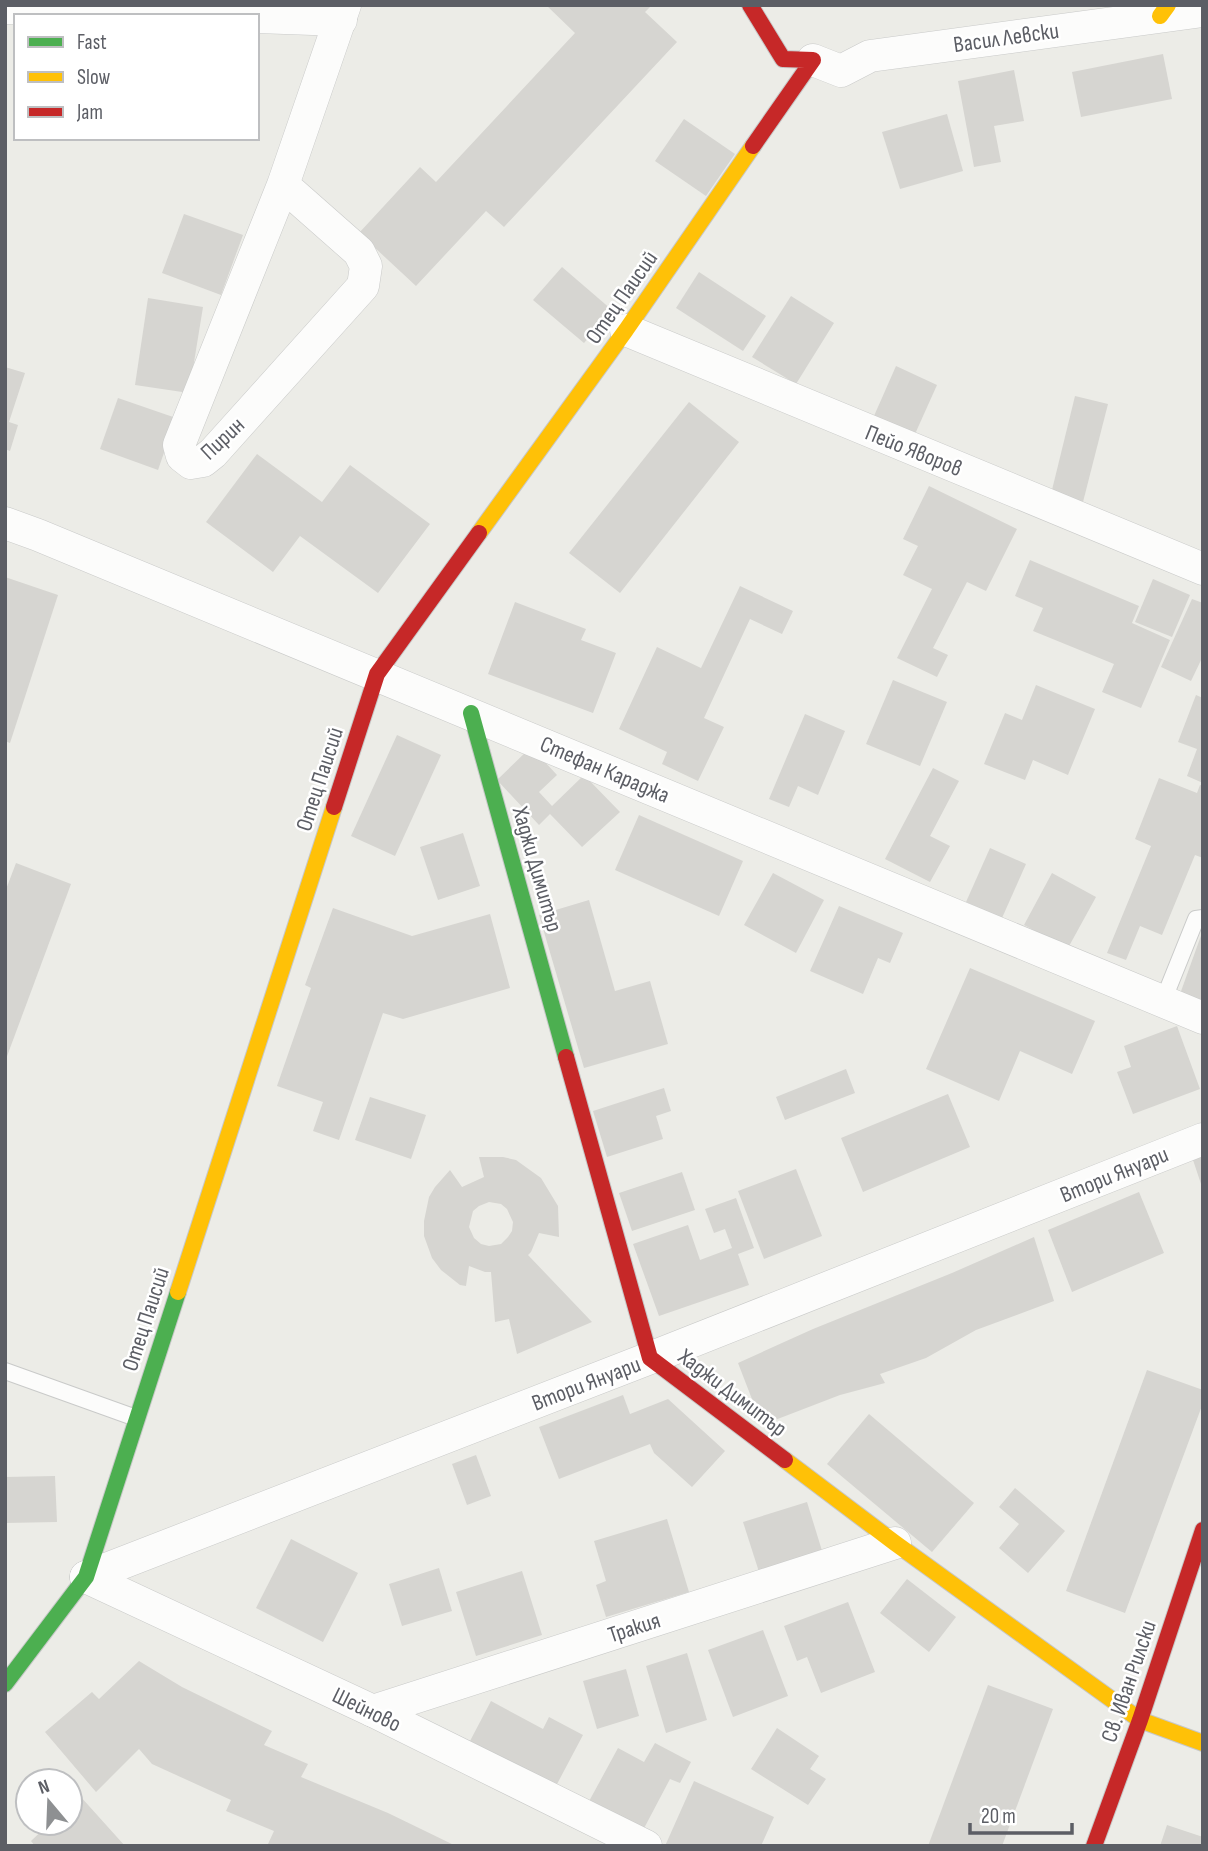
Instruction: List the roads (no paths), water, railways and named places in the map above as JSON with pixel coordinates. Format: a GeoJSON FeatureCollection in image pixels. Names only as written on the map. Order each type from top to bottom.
{"type":"FeatureCollection","features":[{"type":"Feature","properties":{"kind":"street"},"geometry":{"type":"LineString","coordinates":[[750,5],[783,59],[813,60]]}},
{"type":"Feature","properties":{"kind":"street"},"geometry":{"type":"LineString","coordinates":[[21,7],[186,14]]}},
{"type":"Feature","properties":{"kind":"street","name":"Васил Левски"},"geometry":{"type":"LineString","coordinates":[[813,60],[841,71],[870,56],[1164,11],[1203,11]]}},
{"type":"Feature","properties":{"kind":"street"},"geometry":{"type":"LineString","coordinates":[[259,17],[343,13]]}},
{"type":"Feature","properties":{"kind":"street","name":"Пирин"},"geometry":{"type":"LineString","coordinates":[[283,185],[359,252],[366,266],[363,286],[213,453],[203,461],[191,463],[182,456],[178,445],[283,185],[343,13]]}},
{"type":"Feature","properties":{"kind":"street","name":"Отец Паисий"},"geometry":{"type":"LineString","coordinates":[[5,1684],[86,1577],[377,674],[626,330],[813,60]]}},
{"type":"Feature","properties":{"kind":"street","name":"Пейо Яворов"},"geometry":{"type":"LineString","coordinates":[[626,330],[1203,569]]}},
{"type":"Feature","properties":{"kind":"street","name":"Стефан Караджа"},"geometry":{"type":"LineString","coordinates":[[5,523],[377,674],[1203,1018]]}},
{"type":"Feature","properties":{"kind":"street","name":"Хаджи Димитър"},"geometry":{"type":"LineString","coordinates":[[471,713],[650,1358],[895,1543],[1140,1720],[1203,1743]]}},
{"type":"Feature","properties":{"kind":"street","name":"Втори Януари"},"geometry":{"type":"LineString","coordinates":[[86,1577],[1203,1139]]}},
{"type":"Feature","properties":{"kind":"street","name":"Св. Иван Рилски"},"geometry":{"type":"LineString","coordinates":[[1094,1846],[1140,1720],[1203,1530]]}},
{"type":"Feature","properties":{"kind":"street","name":"Тракия"},"geometry":{"type":"LineString","coordinates":[[373,1711],[895,1543]]}},
{"type":"Feature","properties":{"kind":"street","name":"Шейново"},"geometry":{"type":"LineString","coordinates":[[86,1577],[373,1711],[646,1846]]}},
{"type":"Feature","properties":{"kind":"lane"},"geometry":{"type":"LineString","coordinates":[[1163,1001],[1196,919],[1203,918]]}},
{"type":"Feature","properties":{"kind":"lane"},"geometry":{"type":"LineString","coordinates":[[5,1371],[136,1418]]}}]}
